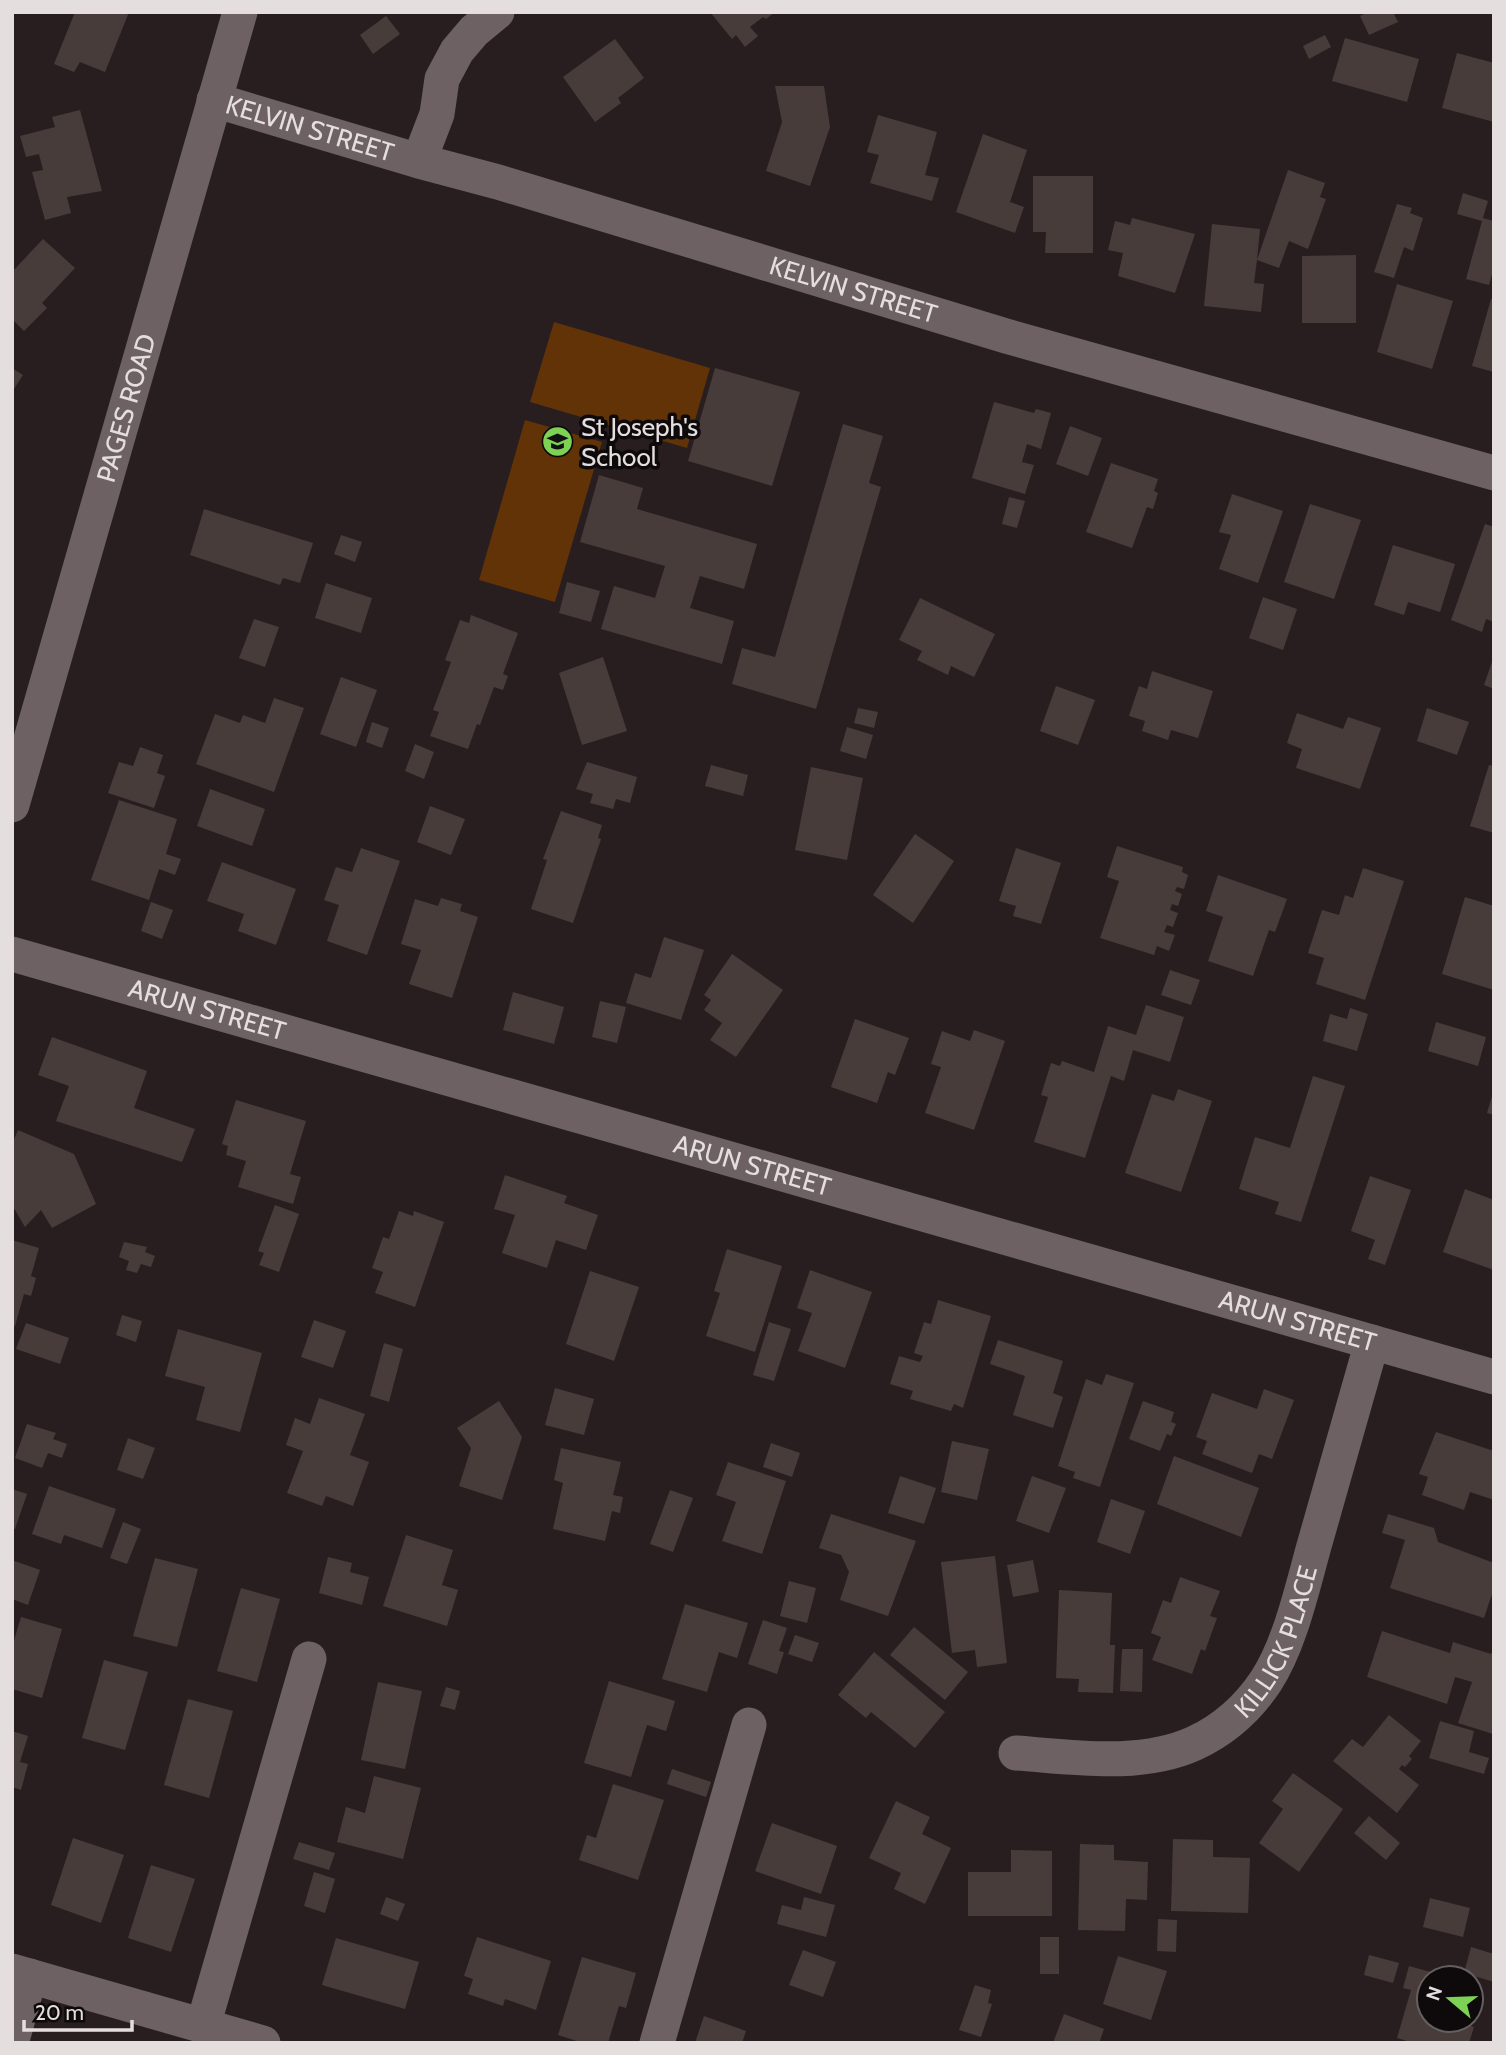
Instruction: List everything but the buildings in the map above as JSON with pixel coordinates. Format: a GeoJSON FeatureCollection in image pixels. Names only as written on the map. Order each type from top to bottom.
{"type":"FeatureCollection","features":[{"type":"Feature","properties":{"kind":"street","name":"PAGES ROAD"},"geometry":{"type":"LineString","coordinates":[[12,805],[240,12]]}},
{"type":"Feature","properties":{"kind":"street"},"geometry":{"type":"LineString","coordinates":[[419,162],[437,114],[442,79],[457,51],[474,31],[497,12]]}},
{"type":"Feature","properties":{"kind":"street","name":"KELVIN STREET"},"geometry":{"type":"LineString","coordinates":[[214,100],[419,162],[498,182],[1019,340],[1494,473]]}},
{"type":"Feature","properties":{"kind":"street","name":"ARUN STREET"},"geometry":{"type":"LineString","coordinates":[[12,954],[1494,1377]]}},
{"type":"Feature","properties":{"kind":"street","name":"KILLICK PLACE"},"geometry":{"type":"LineString","coordinates":[[1016,1753],[1133,1757],[1164,1753],[1193,1744],[1212,1734],[1245,1709],[1267,1679],[1281,1650],[1298,1602],[1372,1342]]}},
{"type":"Feature","properties":{"kind":"street"},"geometry":{"type":"LineString","coordinates":[[203,2026],[309,1659]]}},
{"type":"Feature","properties":{"kind":"street"},"geometry":{"type":"LineString","coordinates":[[657,2043],[749,1725]]}},
{"type":"Feature","properties":{"kind":"street"},"geometry":{"type":"LineString","coordinates":[[12,2040],[21,1973],[262,2043]]}},
{"type":"Feature","properties":{"kind":"shaded area"},"geometry":{"type":"Polygon","coordinates":[[[554,322],[710,368],[687,448],[530,402],[554,322]]]}},
{"type":"Feature","properties":{"kind":"shaded area"},"geometry":{"type":"Polygon","coordinates":[[[525,420],[602,442],[555,602],[479,580],[525,420]]]}},
{"type":"Feature","properties":{"kind":"place","name":"St Joseph's School"},"geometry":{"type":"Point","coordinates":[558,442]}}]}
